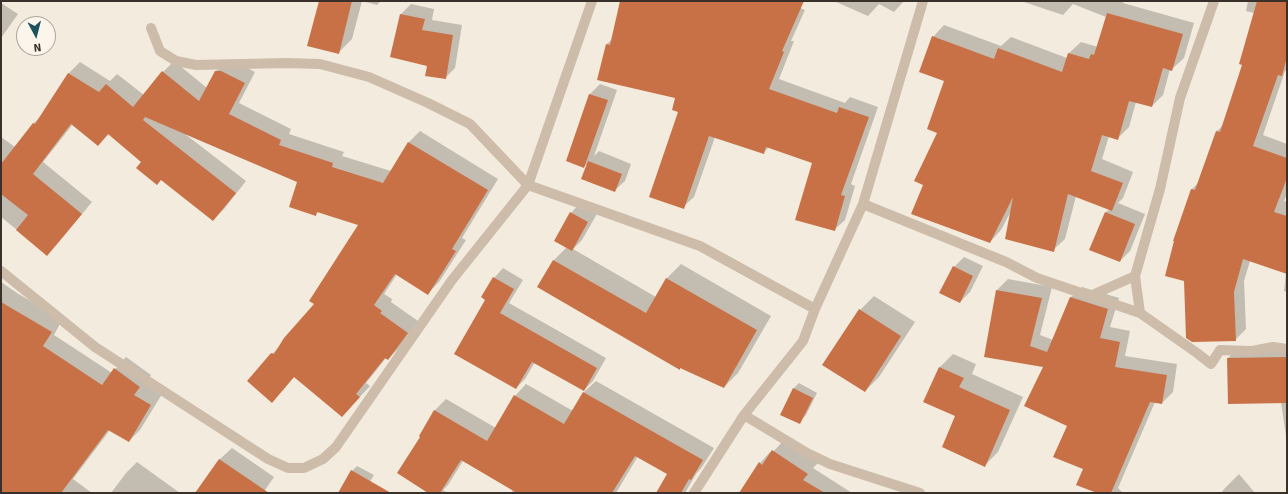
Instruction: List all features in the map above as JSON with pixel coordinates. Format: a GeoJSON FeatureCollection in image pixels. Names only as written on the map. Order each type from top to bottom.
{"type":"FeatureCollection","features":[{"type":"Feature","properties":{"kind":"street"},"geometry":{"type":"LineString","coordinates":[[1,271],[95,348],[268,459],[288,468],[304,468],[323,460],[336,447],[452,280],[528,186],[592,1]]}},
{"type":"Feature","properties":{"kind":"street"},"geometry":{"type":"LineString","coordinates":[[694,493],[744,415],[803,341],[815,309],[863,204],[924,1]]}},
{"type":"Feature","properties":{"kind":"street"},"geometry":{"type":"LineString","coordinates":[[1140,313],[1135,276],[1160,189],[1180,98],[1214,1]]}},
{"type":"Feature","properties":{"kind":"street"},"geometry":{"type":"LineString","coordinates":[[151,28],[160,52],[176,61],[196,65],[287,63],[320,64],[369,77],[428,103],[470,124],[528,186],[700,246],[815,309]]}},
{"type":"Feature","properties":{"kind":"street"},"geometry":{"type":"LineString","coordinates":[[863,204],[1006,262],[1037,278],[1140,313],[1211,364],[1220,350],[1252,351],[1273,347],[1287,349]]}},
{"type":"Feature","properties":{"kind":"street"},"geometry":{"type":"LineString","coordinates":[[1090,296],[1135,276]]}},
{"type":"Feature","properties":{"kind":"street"},"geometry":{"type":"LineString","coordinates":[[744,415],[807,453],[830,464],[920,493]]}},
{"type":"Feature","properties":{"kind":"building"},"geometry":{"type":"Polygon","coordinates":[[[319,1],[352,1],[339,54],[307,46],[319,1]]]}},
{"type":"Feature","properties":{"kind":"building"},"geometry":{"type":"Polygon","coordinates":[[[620,1],[804,1],[782,51],[784,52],[769,89],[837,113],[839,107],[869,117],[841,195],[845,196],[835,231],[795,220],[812,163],[766,147],[764,154],[709,136],[684,209],[649,197],[678,112],[672,110],[675,98],[597,80],[606,44],[610,45],[620,1]]]}},
{"type":"Feature","properties":{"kind":"building"},"geometry":{"type":"Polygon","coordinates":[[[1257,1],[1287,1],[1287,57],[1282,76],[1278,75],[1253,146],[1287,158],[1287,178],[1274,212],[1287,216],[1287,274],[1243,259],[1234,292],[1236,341],[1192,342],[1186,338],[1184,281],[1165,276],[1173,241],[1191,189],[1195,190],[1216,131],[1220,132],[1242,65],[1239,64],[1257,1]]]}},
{"type":"Feature","properties":{"kind":"building"},"geometry":{"type":"Polygon","coordinates":[[[1107,13],[1183,34],[1172,71],[1163,68],[1152,107],[1129,101],[1118,140],[1102,135],[1091,171],[1123,183],[1112,211],[1068,194],[1054,252],[1005,239],[1013,197],[990,243],[911,214],[923,185],[914,181],[937,133],[927,129],[944,81],[919,72],[932,36],[994,59],[998,48],[1062,72],[1068,53],[1089,59],[1091,54],[1094,55],[1107,13]]]}},
{"type":"Feature","properties":{"kind":"building"},"geometry":{"type":"Polygon","coordinates":[[[400,14],[425,19],[422,30],[453,35],[446,79],[425,76],[427,66],[390,57],[400,14]]]}},
{"type":"Feature","properties":{"kind":"building"},"geometry":{"type":"Polygon","coordinates":[[[162,71],[199,101],[215,71],[221,71],[245,83],[229,114],[281,140],[279,145],[333,163],[332,167],[383,183],[408,142],[488,190],[452,249],[456,251],[428,295],[395,274],[374,305],[382,311],[380,313],[408,333],[388,360],[385,358],[356,394],[360,397],[342,417],[294,377],[272,403],[247,381],[271,353],[274,354],[284,338],[314,304],[309,301],[358,225],[317,212],[316,216],[289,207],[297,182],[145,117],[143,120],[236,193],[213,221],[161,180],[157,185],[136,168],[141,162],[108,134],[98,146],[71,124],[33,174],[82,214],[47,256],[16,230],[28,215],[1,194],[1,164],[33,123],[35,124],[68,73],[99,92],[106,84],[133,107],[162,71]]]}},
{"type":"Feature","properties":{"kind":"building"},"geometry":{"type":"Polygon","coordinates":[[[589,94],[608,100],[584,168],[566,161],[589,94]]]}},
{"type":"Feature","properties":{"kind":"building"},"geometry":{"type":"Polygon","coordinates":[[[588,161],[622,174],[615,192],[581,179],[588,161]]]}},
{"type":"Feature","properties":{"kind":"building"},"geometry":{"type":"Polygon","coordinates":[[[570,212],[588,222],[572,251],[554,241],[570,212]]]}},
{"type":"Feature","properties":{"kind":"building"},"geometry":{"type":"Polygon","coordinates":[[[1105,212],[1135,224],[1120,262],[1089,250],[1105,212]]]}},
{"type":"Feature","properties":{"kind":"building"},"geometry":{"type":"Polygon","coordinates":[[[553,260],[646,313],[666,278],[757,330],[724,388],[680,368],[680,370],[537,287],[553,260]]]}},
{"type":"Feature","properties":{"kind":"building"},"geometry":{"type":"Polygon","coordinates":[[[953,266],[973,276],[960,303],[939,293],[953,266]]]}},
{"type":"Feature","properties":{"kind":"building"},"geometry":{"type":"Polygon","coordinates":[[[493,277],[514,289],[500,313],[597,368],[584,391],[532,362],[516,389],[454,354],[485,300],[481,297],[493,277]]]}},
{"type":"Feature","properties":{"kind":"building"},"geometry":{"type":"Polygon","coordinates":[[[996,290],[1042,298],[1030,346],[1047,352],[1070,297],[1108,309],[1100,338],[1120,342],[1115,367],[1167,375],[1162,404],[1150,402],[1111,493],[1097,493],[1076,485],[1083,469],[1053,457],[1067,426],[1024,406],[1043,367],[984,357],[996,290]]]}},
{"type":"Feature","properties":{"kind":"building"},"geometry":{"type":"Polygon","coordinates":[[[1,302],[52,332],[43,346],[102,385],[114,368],[140,387],[134,395],[151,405],[129,442],[108,430],[61,493],[1,493],[1,302]]]}},
{"type":"Feature","properties":{"kind":"building"},"geometry":{"type":"Polygon","coordinates":[[[859,309],[901,336],[865,392],[822,365],[859,309]]]}},
{"type":"Feature","properties":{"kind":"building"},"geometry":{"type":"Polygon","coordinates":[[[1287,357],[1287,403],[1228,404],[1227,358],[1287,357]]]}},
{"type":"Feature","properties":{"kind":"building"},"geometry":{"type":"Polygon","coordinates":[[[939,367],[964,378],[959,387],[1010,410],[985,467],[942,447],[955,416],[923,402],[939,367]]]}},
{"type":"Feature","properties":{"kind":"building"},"geometry":{"type":"Polygon","coordinates":[[[793,388],[813,398],[800,424],[780,415],[793,388]]]}},
{"type":"Feature","properties":{"kind":"building"},"geometry":{"type":"Polygon","coordinates":[[[583,392],[703,460],[681,493],[656,493],[667,474],[635,456],[612,493],[517,493],[461,460],[440,493],[428,493],[397,473],[420,437],[419,436],[434,410],[487,441],[514,395],[564,424],[583,392]]]}},
{"type":"Feature","properties":{"kind":"building"},"geometry":{"type":"Polygon","coordinates":[[[772,450],[808,474],[803,480],[825,493],[739,493],[759,462],[762,465],[772,450]]]}},
{"type":"Feature","properties":{"kind":"building"},"geometry":{"type":"Polygon","coordinates":[[[219,459],[269,493],[195,493],[219,459]]]}},
{"type":"Feature","properties":{"kind":"building"},"geometry":{"type":"Polygon","coordinates":[[[351,470],[391,493],[338,493],[351,470]]]}}]}
